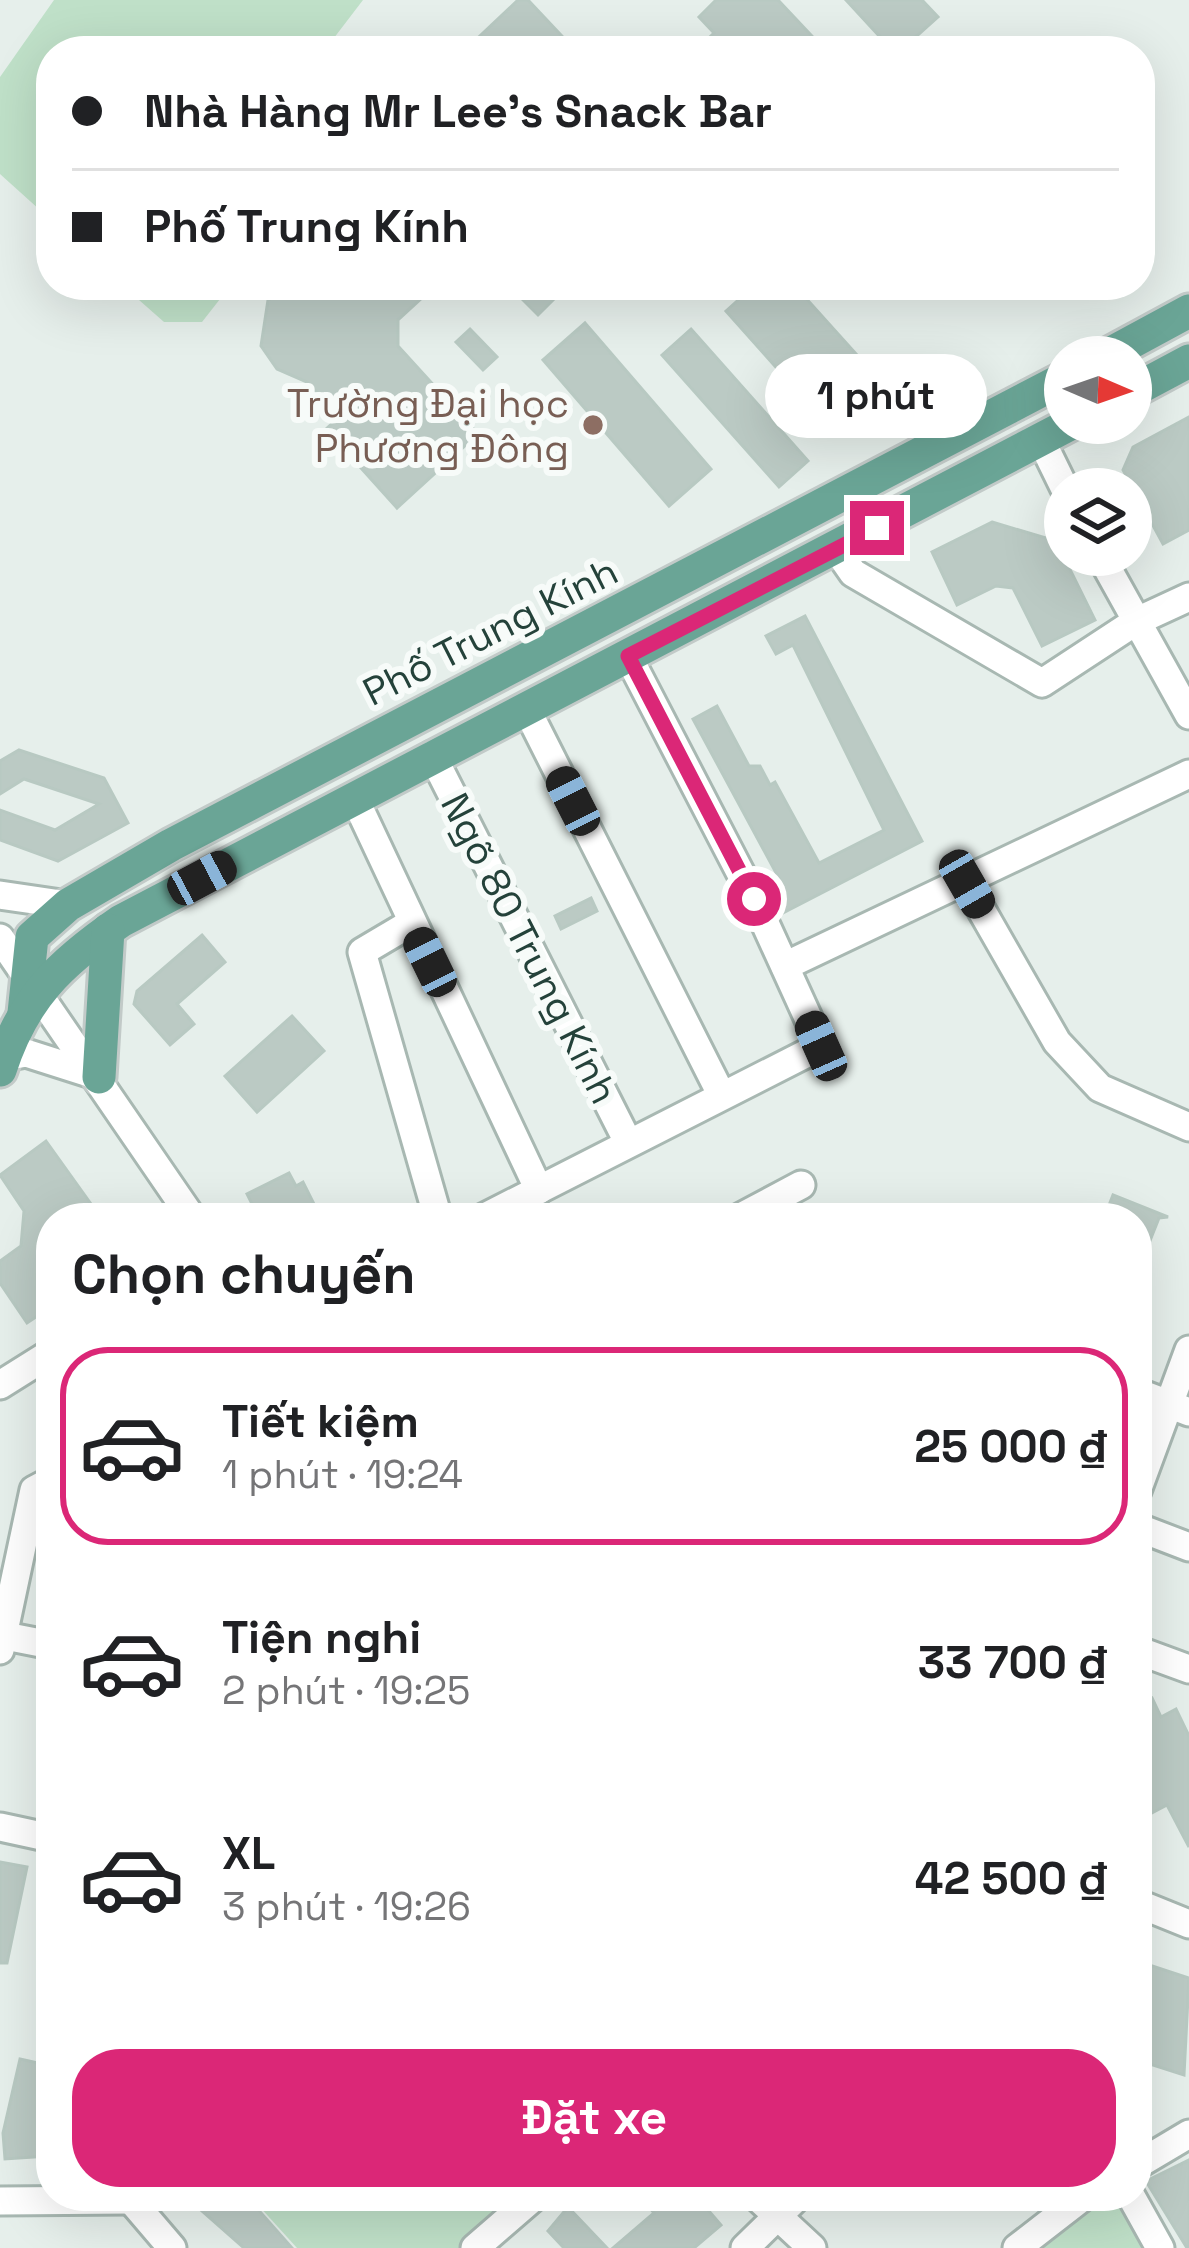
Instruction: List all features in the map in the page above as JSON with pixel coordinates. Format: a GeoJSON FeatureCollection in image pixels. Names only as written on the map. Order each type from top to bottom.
{"type":"FeatureCollection","features":[{"type":"Feature","properties":{"kind":"main road"},"geometry":{"type":"LineString","coordinates":[[1143,336],[1189,311]]}},
{"type":"Feature","properties":{"kind":"main road"},"geometry":{"type":"LineString","coordinates":[[1152,381],[1189,361]]}},
{"type":"Feature","properties":{"kind":"main road","name":"Phố Trung Kính"},"geometry":{"type":"LineString","coordinates":[[2,1064],[30,994],[32,937],[68,905],[232,812],[1044,389]]}},
{"type":"Feature","properties":{"kind":"main road","name":"Phố Trung Kính"},"geometry":{"type":"LineString","coordinates":[[30,994],[58,966],[108,930],[432,755],[1044,438]]}},
{"type":"Feature","properties":{"kind":"main road"},"geometry":{"type":"LineString","coordinates":[[98,1076],[108,930]]}},
{"type":"Feature","properties":{"kind":"street"},"geometry":{"type":"LineString","coordinates":[[1041,440],[1055,468]]}},
{"type":"Feature","properties":{"kind":"street"},"geometry":{"type":"LineString","coordinates":[[836,550],[853,573],[1042,682],[1135,622],[1189,597]]}},
{"type":"Feature","properties":{"kind":"street"},"geometry":{"type":"LineString","coordinates":[[1111,576],[1189,716]]}},
{"type":"Feature","properties":{"kind":"street"},"geometry":{"type":"LineString","coordinates":[[513,1203],[821,1046],[628,656]]}},
{"type":"Feature","properties":{"kind":"street"},"geometry":{"type":"LineString","coordinates":[[526,708],[721,1094]]}},
{"type":"Feature","properties":{"kind":"street","name":"Ngõ 80 Trung Kính"},"geometry":{"type":"LineString","coordinates":[[432,755],[628,1142]]}},
{"type":"Feature","properties":{"kind":"street"},"geometry":{"type":"LineString","coordinates":[[785,966],[967,884],[1189,774]]}},
{"type":"Feature","properties":{"kind":"street"},"geometry":{"type":"LineString","coordinates":[[354,797],[539,1190]]}},
{"type":"Feature","properties":{"kind":"street"},"geometry":{"type":"LineString","coordinates":[[967,884],[1057,1042],[1100,1088],[1189,1127]]}},
{"type":"Feature","properties":{"kind":"street"},"geometry":{"type":"LineString","coordinates":[[0,895],[68,905]]}},
{"type":"Feature","properties":{"kind":"street"},"geometry":{"type":"LineString","coordinates":[[411,923],[362,952],[434,1203]]}},
{"type":"Feature","properties":{"kind":"street"},"geometry":{"type":"LineString","coordinates":[[0,938],[30,994],[98,1076],[183,1203]]}},
{"type":"Feature","properties":{"kind":"street"},"geometry":{"type":"LineString","coordinates":[[2,1064],[26,1053],[98,1076]]}},
{"type":"Feature","properties":{"kind":"street"},"geometry":{"type":"LineString","coordinates":[[767,1203],[801,1185]]}},
{"type":"Feature","properties":{"kind":"street"},"geometry":{"type":"LineString","coordinates":[[1152,1462],[1179,1409],[1189,1349]]}},
{"type":"Feature","properties":{"kind":"street"},"geometry":{"type":"LineString","coordinates":[[0,1385],[36,1365]]}},
{"type":"Feature","properties":{"kind":"street"},"geometry":{"type":"LineString","coordinates":[[36,1489],[1,1640],[36,1644]]}},
{"type":"Feature","properties":{"kind":"street"},"geometry":{"type":"LineString","coordinates":[[1152,1533],[1189,1547]]}},
{"type":"Feature","properties":{"kind":"street"},"geometry":{"type":"LineString","coordinates":[[1152,1655],[1189,1669]]}},
{"type":"Feature","properties":{"kind":"street"},"geometry":{"type":"LineString","coordinates":[[0,1827],[36,1835]]}},
{"type":"Feature","properties":{"kind":"street"},"geometry":{"type":"LineString","coordinates":[[1152,1909],[1189,1924]]}},
{"type":"Feature","properties":{"kind":"street"},"geometry":{"type":"LineString","coordinates":[[1152,2155],[1189,2134]]}},
{"type":"Feature","properties":{"kind":"street"},"geometry":{"type":"LineString","coordinates":[[0,2201],[36,2200]]}},
{"type":"Feature","properties":{"kind":"street"},"geometry":{"type":"LineString","coordinates":[[142,2211],[172,2248]]}},
{"type":"Feature","properties":{"kind":"street"},"geometry":{"type":"LineString","coordinates":[[475,2248],[518,2211]]}},
{"type":"Feature","properties":{"kind":"street"},"geometry":{"type":"LineString","coordinates":[[745,2248],[784,2211]]}},
{"type":"Feature","properties":{"kind":"street"},"geometry":{"type":"LineString","coordinates":[[792,2211],[812,2248]]}},
{"type":"Feature","properties":{"kind":"street"},"geometry":{"type":"LineString","coordinates":[[1017,2248],[1065,2211]]}},
{"type":"Feature","properties":{"kind":"street"},"geometry":{"type":"LineString","coordinates":[[1139,2211],[1160,2248]]}},
{"type":"Feature","properties":{"kind":"green space"},"geometry":{"type":"Polygon","coordinates":[[[54,0],[363,0],[335,36],[36,36],[36,206],[0,174],[0,77],[54,0]]]}},
{"type":"Feature","properties":{"kind":"green space"},"geometry":{"type":"Polygon","coordinates":[[[139,300],[219,300],[202,322],[164,322],[139,300]]]}},
{"type":"Feature","properties":{"kind":"green space"},"geometry":{"type":"Polygon","coordinates":[[[264,2211],[516,2211],[473,2248],[297,2248],[264,2211]]]}},
{"type":"Feature","properties":{"kind":"green space"},"geometry":{"type":"Polygon","coordinates":[[[1088,2211],[1123,2211],[1146,2248],[1040,2248],[1088,2211]]]}},
{"type":"Feature","properties":{"kind":"building"},"geometry":{"type":"Polygon","coordinates":[[[518,0],[528,0],[562,36],[480,36],[518,0]]]}},
{"type":"Feature","properties":{"kind":"building"},"geometry":{"type":"Polygon","coordinates":[[[716,0],[778,0],[812,36],[711,36],[714,33],[699,17],[716,0]]]}},
{"type":"Feature","properties":{"kind":"building"},"geometry":{"type":"Polygon","coordinates":[[[846,0],[922,0],[938,17],[917,36],[879,36],[846,0]]]}},
{"type":"Feature","properties":{"kind":"building"},"geometry":{"type":"Polygon","coordinates":[[[268,300],[420,300],[398,320],[398,346],[478,434],[397,508],[326,429],[339,417],[307,382],[277,369],[261,346],[268,300]]]}},
{"type":"Feature","properties":{"kind":"building"},"geometry":{"type":"Polygon","coordinates":[[[523,300],[553,300],[538,315],[523,300]]]}},
{"type":"Feature","properties":{"kind":"building"},"geometry":{"type":"Polygon","coordinates":[[[738,300],[807,300],[865,364],[814,410],[726,311],[738,300]]]}},
{"type":"Feature","properties":{"kind":"building"},"geometry":{"type":"Polygon","coordinates":[[[585,323],[711,469],[669,506],[543,360],[585,323]]]}},
{"type":"Feature","properties":{"kind":"building"},"geometry":{"type":"Polygon","coordinates":[[[470,329],[497,357],[483,370],[456,342],[470,329]]]}},
{"type":"Feature","properties":{"kind":"building"},"geometry":{"type":"Polygon","coordinates":[[[691,329],[808,461],[779,487],[662,355],[691,329]]]}},
{"type":"Feature","properties":{"kind":"building"},"geometry":{"type":"Polygon","coordinates":[[[1189,417],[1189,530],[1163,544],[1152,524],[1152,468],[1124,468],[1133,447],[1152,444],[1152,437],[1189,417]]]}},
{"type":"Feature","properties":{"kind":"building"},"geometry":{"type":"Polygon","coordinates":[[[992,522],[1044,537],[1044,576],[1073,576],[1095,620],[1042,646],[1013,588],[996,586],[957,605],[932,552],[992,522]]]}},
{"type":"Feature","properties":{"kind":"building"},"geometry":{"type":"Polygon","coordinates":[[[805,616],[922,841],[781,914],[769,889],[781,882],[693,719],[717,706],[749,766],[760,766],[770,785],[775,782],[819,863],[884,830],[793,645],[776,654],[766,636],[805,616]]]}},
{"type":"Feature","properties":{"kind":"building"},"geometry":{"type":"Polygon","coordinates":[[[19,750],[104,778],[128,823],[58,861],[0,840],[0,810],[55,830],[99,804],[24,779],[0,794],[0,761],[19,750]]]}},
{"type":"Feature","properties":{"kind":"building"},"geometry":{"type":"Polygon","coordinates":[[[591,898],[597,911],[561,929],[555,916],[591,898]]]}},
{"type":"Feature","properties":{"kind":"building"},"geometry":{"type":"Polygon","coordinates":[[[202,935],[225,962],[177,1004],[194,1024],[170,1045],[134,1004],[137,991],[202,935]]]}},
{"type":"Feature","properties":{"kind":"building"},"geometry":{"type":"Polygon","coordinates":[[[292,1016],[324,1051],[257,1112],[225,1076],[292,1016]]]}},
{"type":"Feature","properties":{"kind":"building"},"geometry":{"type":"Polygon","coordinates":[[[46,1141],[90,1203],[36,1203],[36,1317],[27,1323],[0,1283],[0,1261],[21,1246],[24,1211],[0,1175],[46,1141]]]}},
{"type":"Feature","properties":{"kind":"building"},"geometry":{"type":"Polygon","coordinates":[[[289,1173],[296,1186],[303,1182],[314,1203],[252,1203],[247,1194],[289,1173]]]}},
{"type":"Feature","properties":{"kind":"building"},"geometry":{"type":"Polygon","coordinates":[[[1113,1195],[1133,1203],[1110,1203],[1113,1195]]]}},
{"type":"Feature","properties":{"kind":"building"},"geometry":{"type":"Polygon","coordinates":[[[1152,1211],[1168,1217],[1159,1218],[1152,1236],[1152,1211]]]}},
{"type":"Feature","properties":{"kind":"building"},"geometry":{"type":"Polygon","coordinates":[[[1152,1698],[1161,1717],[1176,1709],[1189,1736],[1189,1847],[1167,1805],[1152,1813],[1152,1698]]]}},
{"type":"Feature","properties":{"kind":"building"},"geometry":{"type":"Polygon","coordinates":[[[0,1862],[27,1867],[7,1963],[0,1963],[0,1862]]]}},
{"type":"Feature","properties":{"kind":"building"},"geometry":{"type":"Polygon","coordinates":[[[1152,1966],[1189,1978],[1184,2075],[1152,2065],[1152,1966]]]}},
{"type":"Feature","properties":{"kind":"building"},"geometry":{"type":"Polygon","coordinates":[[[20,2059],[36,2063],[36,2157],[5,2159],[3,2133],[20,2059]]]}},
{"type":"Feature","properties":{"kind":"building"},"geometry":{"type":"Polygon","coordinates":[[[1189,2160],[1189,2248],[1152,2191],[1152,2178],[1189,2160]]]}},
{"type":"Feature","properties":{"kind":"building"},"geometry":{"type":"Polygon","coordinates":[[[202,2211],[259,2211],[292,2248],[244,2248],[202,2211]]]}},
{"type":"Feature","properties":{"kind":"building"},"geometry":{"type":"Polygon","coordinates":[[[565,2211],[572,2211],[607,2248],[564,2248],[548,2231],[565,2211]]]}},
{"type":"Feature","properties":{"kind":"building"},"geometry":{"type":"Polygon","coordinates":[[[709,2211],[721,2225],[694,2248],[613,2248],[654,2213],[709,2211]]]}},
{"type":"Feature","properties":{"kind":"place","name":"Trường Đại học Phương Đông"},"geometry":{"type":"Point","coordinates":[593,425]}},
{"type":"Feature","properties":{"kind":"route"},"geometry":{"type":"LineString","coordinates":[[754,899],[628,656],[877,528]]}}]}
